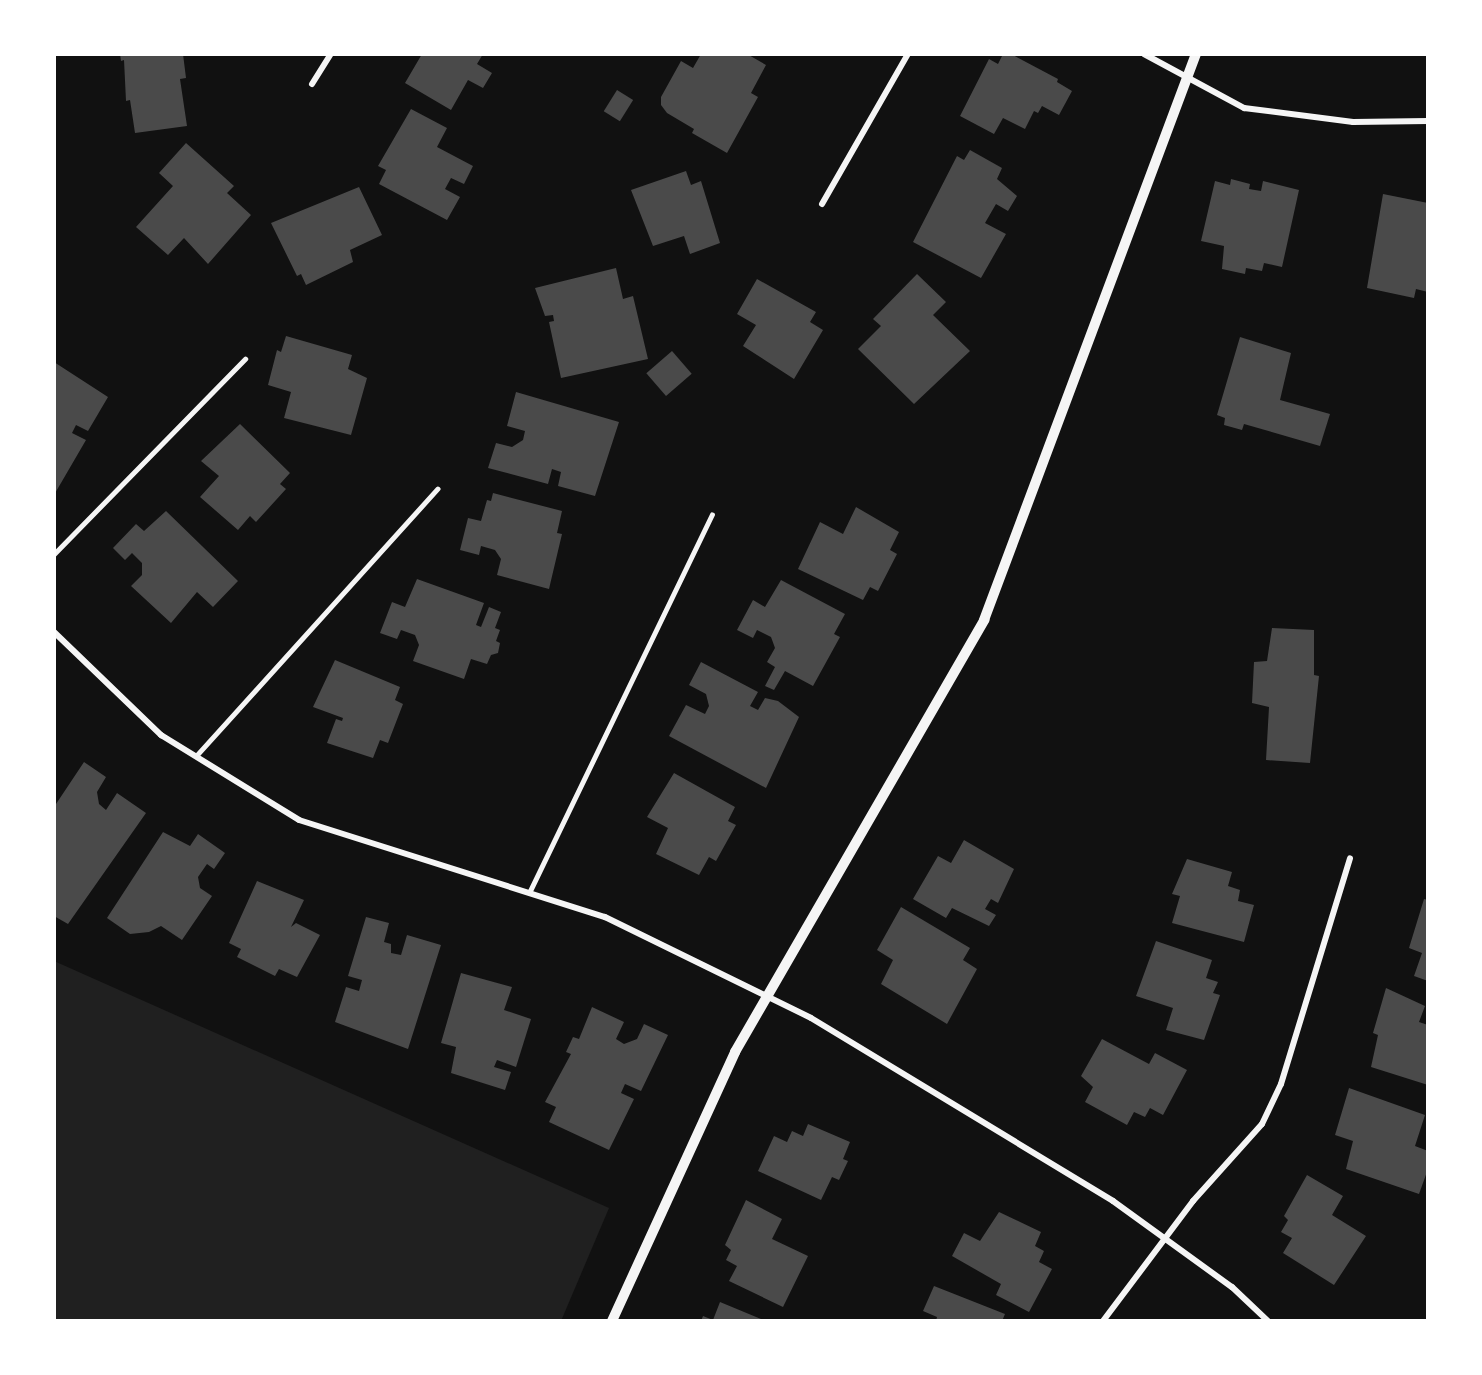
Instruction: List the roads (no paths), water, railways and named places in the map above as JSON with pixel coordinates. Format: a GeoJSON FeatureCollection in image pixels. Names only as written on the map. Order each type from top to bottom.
{"type":"FeatureCollection","features":[{"type":"Feature","properties":{"kind":"street"},"geometry":{"type":"LineString","coordinates":[[312,84],[331,54]]}},
{"type":"Feature","properties":{"kind":"street"},"geometry":{"type":"LineString","coordinates":[[822,204],[908,54]]}},
{"type":"Feature","properties":{"kind":"street"},"geometry":{"type":"LineString","coordinates":[[1144,54],[1244,108],[1353,122],[1428,121]]}},
{"type":"Feature","properties":{"kind":"street"},"geometry":{"type":"LineString","coordinates":[[612,1321],[735,1052],[984,620],[1196,54]]}},
{"type":"Feature","properties":{"kind":"street"},"geometry":{"type":"LineString","coordinates":[[54,632],[161,735],[299,820],[604,918],[811,1018],[1102,1195],[1232,1287],[1268,1321]]}},
{"type":"Feature","properties":{"kind":"street"},"geometry":{"type":"LineString","coordinates":[[1103,1321],[1164,1238],[1262,1124],[1281,1084],[1350,858]]}},
{"type":"Feature","properties":{"kind":"lane"},"geometry":{"type":"LineString","coordinates":[[54,554],[245,359]]}},
{"type":"Feature","properties":{"kind":"lane"},"geometry":{"type":"LineString","coordinates":[[196,756],[437,489]]}},
{"type":"Feature","properties":{"kind":"lane"},"geometry":{"type":"LineString","coordinates":[[529,893],[712,515]]}}]}
